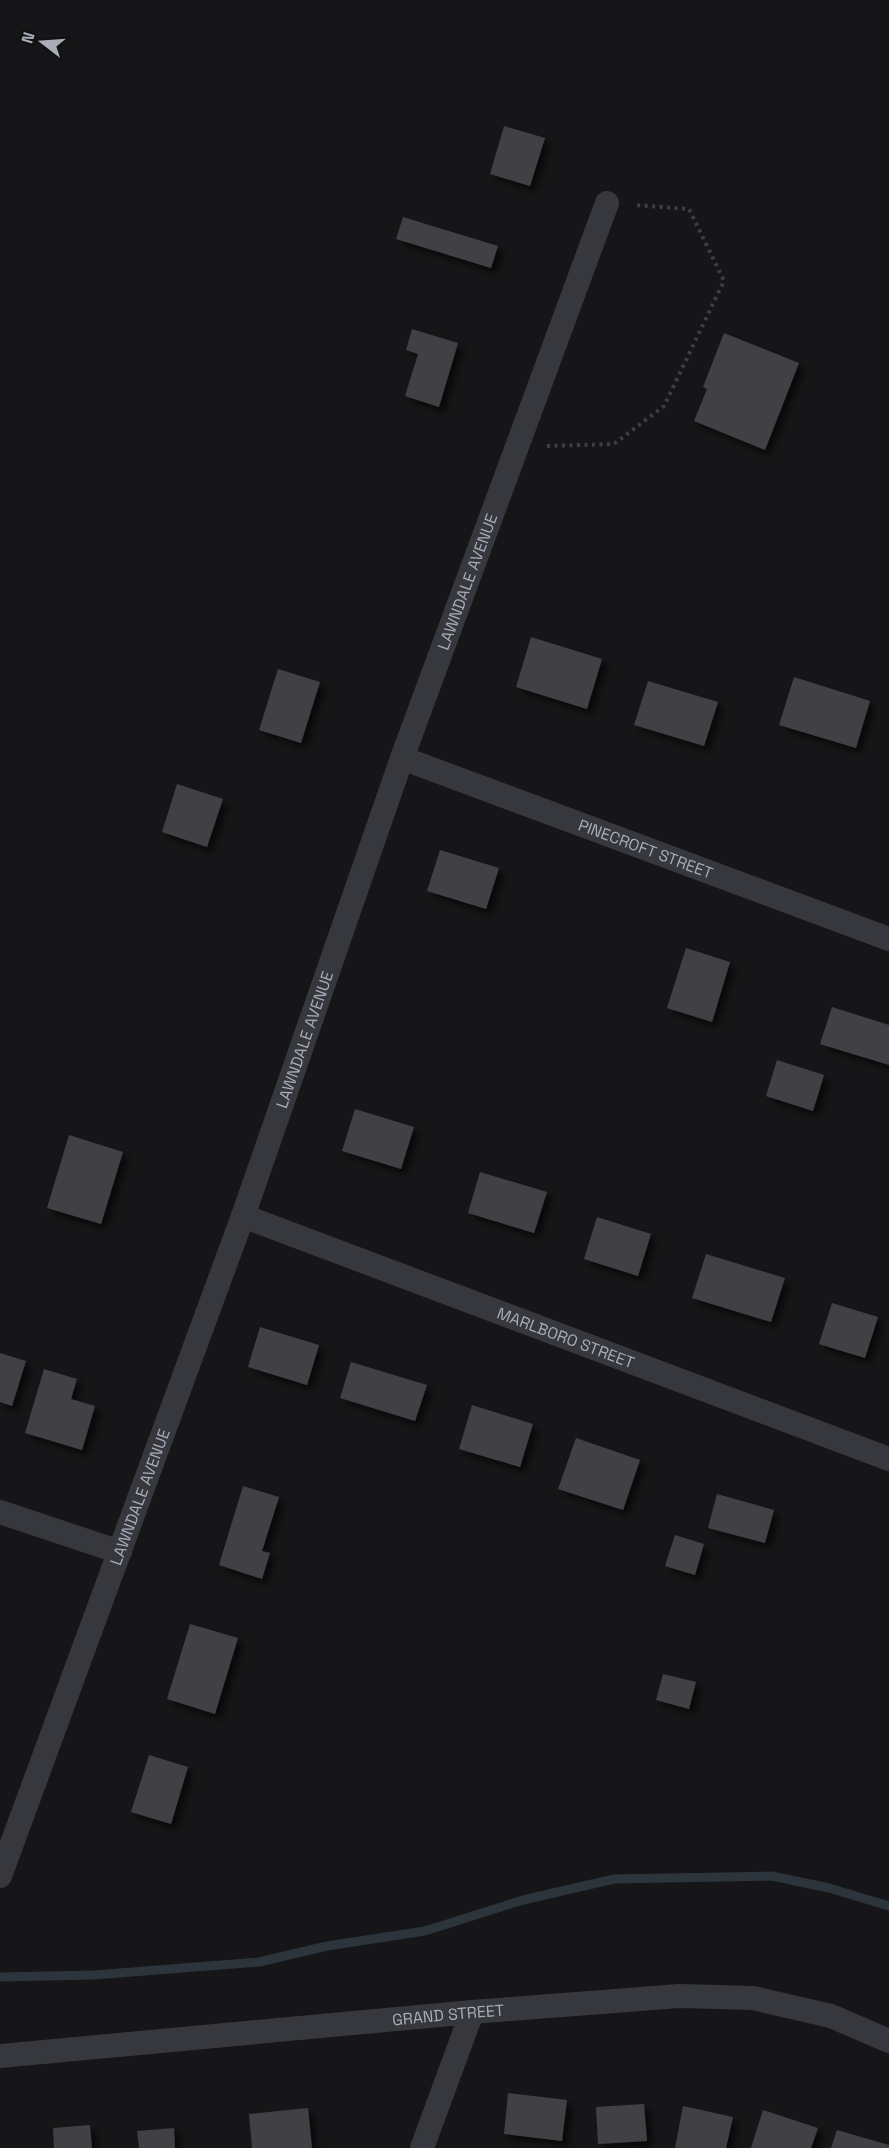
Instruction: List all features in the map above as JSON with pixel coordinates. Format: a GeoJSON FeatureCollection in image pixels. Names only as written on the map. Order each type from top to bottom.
{"type":"FeatureCollection","features":[{"type":"Feature","properties":{"kind":"street","name":"LAWNDALE AVENUE"},"geometry":{"type":"LineString","coordinates":[[0,1876],[243,1216],[402,758],[608,203]]}},
{"type":"Feature","properties":{"kind":"street","name":"PINECROFT STREET"},"geometry":{"type":"LineString","coordinates":[[402,758],[889,939]]}},
{"type":"Feature","properties":{"kind":"street","name":"MARLBORO STREET"},"geometry":{"type":"LineString","coordinates":[[243,1216],[889,1459]]}},
{"type":"Feature","properties":{"kind":"street"},"geometry":{"type":"LineString","coordinates":[[0,1512],[120,1552]]}},
{"type":"Feature","properties":{"kind":"street","name":"GRAND STREET"},"geometry":{"type":"LineString","coordinates":[[0,2056],[472,2012],[679,1996],[753,1998],[831,2016],[889,2041]]}},
{"type":"Feature","properties":{"kind":"street"},"geometry":{"type":"LineString","coordinates":[[422,2148],[472,2012]]}},
{"type":"Feature","properties":{"kind":"path"},"geometry":{"type":"LineString","coordinates":[[517,447],[615,444],[664,406],[724,281],[689,208],[608,203]]}},
{"type":"Feature","properties":{"kind":"building"},"geometry":{"type":"Polygon","coordinates":[[[504,126],[545,138],[530,186],[490,174],[504,126]]]}},
{"type":"Feature","properties":{"kind":"building"},"geometry":{"type":"Polygon","coordinates":[[[403,217],[498,246],[491,268],[396,239],[403,217]]]}},
{"type":"Feature","properties":{"kind":"building"},"geometry":{"type":"Polygon","coordinates":[[[412,329],[458,343],[439,407],[405,396],[418,354],[406,350],[412,329]]]}},
{"type":"Feature","properties":{"kind":"building"},"geometry":{"type":"Polygon","coordinates":[[[724,333],[799,363],[765,450],[694,421],[707,389],[703,387],[724,333]]]}},
{"type":"Feature","properties":{"kind":"building"},"geometry":{"type":"Polygon","coordinates":[[[531,637],[602,659],[587,709],[516,687],[531,637]]]}},
{"type":"Feature","properties":{"kind":"building"},"geometry":{"type":"Polygon","coordinates":[[[278,669],[320,682],[301,743],[259,730],[278,669]]]}},
{"type":"Feature","properties":{"kind":"building"},"geometry":{"type":"Polygon","coordinates":[[[794,677],[870,701],[856,748],[779,725],[794,677]]]}},
{"type":"Feature","properties":{"kind":"building"},"geometry":{"type":"Polygon","coordinates":[[[648,681],[718,702],[704,746],[634,725],[648,681]]]}},
{"type":"Feature","properties":{"kind":"building"},"geometry":{"type":"Polygon","coordinates":[[[177,784],[223,799],[207,847],[162,832],[177,784]]]}},
{"type":"Feature","properties":{"kind":"building"},"geometry":{"type":"Polygon","coordinates":[[[440,850],[499,868],[486,909],[427,891],[440,850]]]}},
{"type":"Feature","properties":{"kind":"building"},"geometry":{"type":"Polygon","coordinates":[[[686,948],[730,962],[712,1022],[667,1008],[686,948]]]}},
{"type":"Feature","properties":{"kind":"building"},"geometry":{"type":"Polygon","coordinates":[[[832,1007],[889,1025],[889,1065],[820,1044],[832,1007]]]}},
{"type":"Feature","properties":{"kind":"building"},"geometry":{"type":"Polygon","coordinates":[[[777,1060],[824,1075],[813,1111],[766,1096],[777,1060]]]}},
{"type":"Feature","properties":{"kind":"building"},"geometry":{"type":"Polygon","coordinates":[[[355,1109],[414,1127],[401,1169],[342,1151],[355,1109]]]}},
{"type":"Feature","properties":{"kind":"building"},"geometry":{"type":"Polygon","coordinates":[[[69,1135],[123,1152],[101,1224],[47,1208],[69,1135]]]}},
{"type":"Feature","properties":{"kind":"building"},"geometry":{"type":"Polygon","coordinates":[[[480,1172],[547,1192],[534,1233],[468,1213],[480,1172]]]}},
{"type":"Feature","properties":{"kind":"building"},"geometry":{"type":"Polygon","coordinates":[[[597,1217],[651,1234],[638,1276],[584,1259],[597,1217]]]}},
{"type":"Feature","properties":{"kind":"building"},"geometry":{"type":"Polygon","coordinates":[[[706,1254],[785,1278],[771,1322],[692,1298],[706,1254]]]}},
{"type":"Feature","properties":{"kind":"building"},"geometry":{"type":"Polygon","coordinates":[[[832,1303],[878,1317],[865,1358],[819,1344],[832,1303]]]}},
{"type":"Feature","properties":{"kind":"building"},"geometry":{"type":"Polygon","coordinates":[[[260,1327],[319,1345],[307,1385],[248,1367],[260,1327]]]}},
{"type":"Feature","properties":{"kind":"building"},"geometry":{"type":"Polygon","coordinates":[[[0,1353],[26,1361],[12,1406],[0,1402],[0,1353]]]}},
{"type":"Feature","properties":{"kind":"building"},"geometry":{"type":"Polygon","coordinates":[[[351,1362],[427,1385],[415,1421],[340,1398],[351,1362]]]}},
{"type":"Feature","properties":{"kind":"building"},"geometry":{"type":"Polygon","coordinates":[[[44,1369],[77,1379],[71,1399],[95,1406],[82,1450],[25,1433],[44,1369]]]}},
{"type":"Feature","properties":{"kind":"building"},"geometry":{"type":"Polygon","coordinates":[[[472,1405],[533,1424],[520,1467],[459,1449],[472,1405]]]}},
{"type":"Feature","properties":{"kind":"building"},"geometry":{"type":"Polygon","coordinates":[[[576,1438],[640,1460],[623,1510],[558,1489],[576,1438]]]}},
{"type":"Feature","properties":{"kind":"building"},"geometry":{"type":"Polygon","coordinates":[[[243,1486],[279,1497],[262,1551],[270,1553],[262,1579],[219,1565],[243,1486]]]}},
{"type":"Feature","properties":{"kind":"building"},"geometry":{"type":"Polygon","coordinates":[[[717,1494],[774,1510],[765,1543],[708,1528],[717,1494]]]}},
{"type":"Feature","properties":{"kind":"building"},"geometry":{"type":"Polygon","coordinates":[[[675,1535],[704,1544],[695,1575],[665,1566],[675,1535]]]}},
{"type":"Feature","properties":{"kind":"building"},"geometry":{"type":"Polygon","coordinates":[[[190,1624],[238,1638],[215,1714],[167,1699],[190,1624]]]}},
{"type":"Feature","properties":{"kind":"building"},"geometry":{"type":"Polygon","coordinates":[[[663,1674],[696,1682],[689,1709],[656,1700],[663,1674]]]}},
{"type":"Feature","properties":{"kind":"building"},"geometry":{"type":"Polygon","coordinates":[[[149,1755],[188,1767],[171,1824],[131,1812],[149,1755]]]}},
{"type":"Feature","properties":{"kind":"building"},"geometry":{"type":"Polygon","coordinates":[[[508,2093],[567,2100],[562,2141],[504,2134],[508,2093]]]}},
{"type":"Feature","properties":{"kind":"building"},"geometry":{"type":"Polygon","coordinates":[[[644,2104],[647,2141],[598,2144],[596,2107],[644,2104]]]}},
{"type":"Feature","properties":{"kind":"building"},"geometry":{"type":"Polygon","coordinates":[[[683,2106],[733,2117],[726,2148],[675,2148],[683,2106]]]}},
{"type":"Feature","properties":{"kind":"building"},"geometry":{"type":"Polygon","coordinates":[[[308,2108],[312,2148],[252,2148],[249,2114],[308,2108]]]}},
{"type":"Feature","properties":{"kind":"building"},"geometry":{"type":"Polygon","coordinates":[[[763,2110],[818,2128],[811,2148],[751,2148],[763,2110]]]}},
{"type":"Feature","properties":{"kind":"building"},"geometry":{"type":"Polygon","coordinates":[[[90,2125],[92,2148],[54,2148],[53,2128],[90,2125]]]}},
{"type":"Feature","properties":{"kind":"building"},"geometry":{"type":"Polygon","coordinates":[[[174,2128],[175,2148],[139,2148],[137,2131],[174,2128]]]}},
{"type":"Feature","properties":{"kind":"building"},"geometry":{"type":"Polygon","coordinates":[[[837,2130],[889,2145],[889,2148],[831,2148],[837,2130]]]}},
{"type":"Feature","properties":{"kind":"waterway"},"geometry":{"type":"LineString","coordinates":[[0,1977],[94,1975],[259,1962],[327,1946],[425,1931],[523,1900],[614,1879],[772,1876],[829,1888],[889,1906]]}}]}
